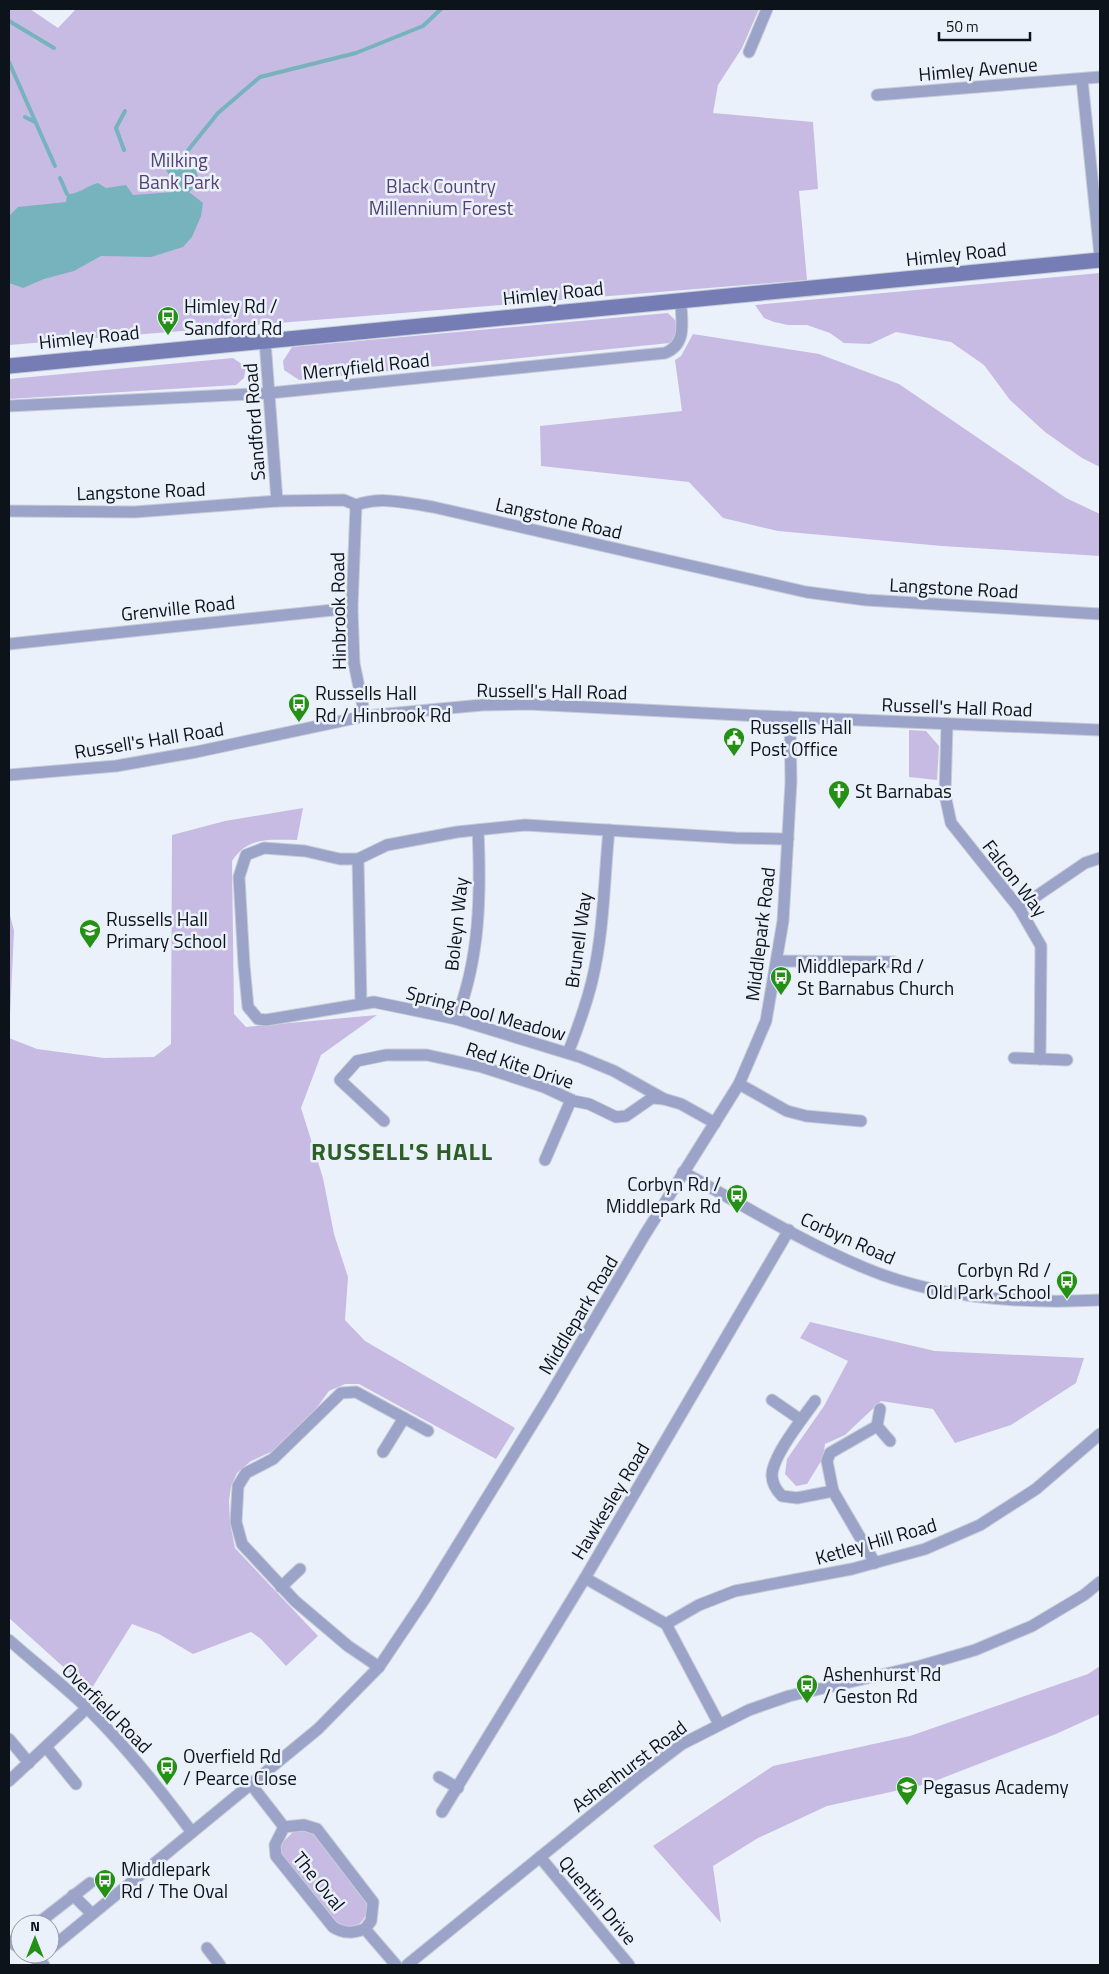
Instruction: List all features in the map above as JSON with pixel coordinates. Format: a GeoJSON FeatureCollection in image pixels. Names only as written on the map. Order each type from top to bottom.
{"type":"FeatureCollection","features":[{"type":"Feature","properties":{"kind":"main road","name":"Himley Road"},"geometry":{"type":"LineString","coordinates":[[9,366],[1100,258]]}},
{"type":"Feature","properties":{"kind":"street"},"geometry":{"type":"LineString","coordinates":[[749,52],[767,9]]}},
{"type":"Feature","properties":{"kind":"street","name":"Himley Avenue"},"geometry":{"type":"LineString","coordinates":[[878,95],[1100,77]]}},
{"type":"Feature","properties":{"kind":"street"},"geometry":{"type":"LineString","coordinates":[[1082,78],[1100,258]]}},
{"type":"Feature","properties":{"kind":"street","name":"Merryfield Road"},"geometry":{"type":"LineString","coordinates":[[9,406],[270,394],[665,353],[675,349],[680,341],[681,300]]}},
{"type":"Feature","properties":{"kind":"street","name":"Sandford Road"},"geometry":{"type":"LineString","coordinates":[[265,341],[277,501]]}},
{"type":"Feature","properties":{"kind":"street","name":"Langstone Road"},"geometry":{"type":"LineString","coordinates":[[9,511],[135,512],[277,501],[344,500],[356,505],[372,500],[391,500],[433,507],[806,592],[866,600],[1100,614]]}},
{"type":"Feature","properties":{"kind":"street","name":"Hinbrook Road"},"geometry":{"type":"LineString","coordinates":[[356,505],[352,608],[354,663],[364,716]]}},
{"type":"Feature","properties":{"kind":"street","name":"Grenville Road"},"geometry":{"type":"LineString","coordinates":[[9,644],[352,608]]}},
{"type":"Feature","properties":{"kind":"street","name":"Russell's Hall Road"},"geometry":{"type":"LineString","coordinates":[[9,775],[116,766],[206,750],[364,716],[464,707],[528,704],[1100,730]]}},
{"type":"Feature","properties":{"kind":"street","name":"Middlepark Road"},"geometry":{"type":"LineString","coordinates":[[60,1941],[318,1729],[380,1667],[424,1600],[549,1397],[683,1172],[739,1084],[766,1021],[783,921],[791,782],[790,717]]}},
{"type":"Feature","properties":{"kind":"street","name":"Falcon Way"},"geometry":{"type":"LineString","coordinates":[[947,724],[945,795],[951,823],[1019,908],[1042,946],[1040,1059]]}},
{"type":"Feature","properties":{"kind":"street","name":"Spring Pool Meadow"},"geometry":{"type":"LineString","coordinates":[[664,1099],[614,1071],[568,1053],[456,1019],[374,1002],[266,1020],[258,1019],[252,1014],[246,993],[238,877],[246,855],[264,848],[306,850],[340,859],[358,859],[387,845],[457,832],[525,825],[736,838],[788,839]]}},
{"type":"Feature","properties":{"kind":"street","name":"Boleyn Way"},"geometry":{"type":"LineString","coordinates":[[456,1019],[464,1000],[476,939],[480,868],[478,830]]}},
{"type":"Feature","properties":{"kind":"street","name":"Brunell Way"},"geometry":{"type":"LineString","coordinates":[[568,1053],[582,1018],[598,951],[609,830]]}},
{"type":"Feature","properties":{"kind":"street"},"geometry":{"type":"LineString","coordinates":[[1019,908],[1085,863],[1100,858]]}},
{"type":"Feature","properties":{"kind":"street"},"geometry":{"type":"LineString","coordinates":[[358,859],[361,1004]]}},
{"type":"Feature","properties":{"kind":"street"},"geometry":{"type":"LineString","coordinates":[[777,961],[894,962]]}},
{"type":"Feature","properties":{"kind":"street","name":"Red Kite Drive"},"geometry":{"type":"LineString","coordinates":[[384,1121],[340,1080],[357,1061],[386,1055],[427,1055],[482,1067],[544,1087],[571,1100],[589,1104],[616,1117],[626,1116],[652,1098],[664,1099]]}},
{"type":"Feature","properties":{"kind":"street"},"geometry":{"type":"LineString","coordinates":[[1014,1058],[1067,1060]]}},
{"type":"Feature","properties":{"kind":"street"},"geometry":{"type":"LineString","coordinates":[[739,1084],[787,1111],[806,1116],[861,1121]]}},
{"type":"Feature","properties":{"kind":"street"},"geometry":{"type":"LineString","coordinates":[[664,1099],[681,1104],[715,1123]]}},
{"type":"Feature","properties":{"kind":"street"},"geometry":{"type":"LineString","coordinates":[[545,1160],[571,1100]]}},
{"type":"Feature","properties":{"kind":"street","name":"Corbyn Road"},"geometry":{"type":"LineString","coordinates":[[683,1172],[865,1269],[924,1287],[993,1299],[1052,1302],[1100,1300]]}},
{"type":"Feature","properties":{"kind":"street","name":"Hawkesley Road"},"geometry":{"type":"LineString","coordinates":[[442,1812],[585,1578],[789,1230]]}},
{"type":"Feature","properties":{"kind":"street"},"geometry":{"type":"LineString","coordinates":[[380,1667],[348,1646],[281,1587],[242,1544],[236,1522],[238,1486],[246,1473],[273,1459],[342,1393],[356,1392],[428,1431]]}},
{"type":"Feature","properties":{"kind":"street"},"geometry":{"type":"LineString","coordinates":[[772,1400],[802,1420]]}},
{"type":"Feature","properties":{"kind":"street"},"geometry":{"type":"LineString","coordinates":[[815,1401],[773,1470],[772,1477],[776,1490],[782,1496],[798,1498],[833,1491]]}},
{"type":"Feature","properties":{"kind":"street"},"geometry":{"type":"LineString","coordinates":[[877,1426],[880,1409]]}},
{"type":"Feature","properties":{"kind":"street"},"geometry":{"type":"LineString","coordinates":[[383,1452],[404,1418]]}},
{"type":"Feature","properties":{"kind":"street"},"geometry":{"type":"LineString","coordinates":[[877,1426],[890,1441]]}},
{"type":"Feature","properties":{"kind":"street"},"geometry":{"type":"LineString","coordinates":[[875,1563],[833,1491],[827,1461],[830,1453],[877,1426]]}},
{"type":"Feature","properties":{"kind":"street","name":"Ketley Hill Road"},"geometry":{"type":"LineString","coordinates":[[666,1624],[699,1605],[735,1592],[796,1581],[875,1563],[925,1549],[980,1525],[1036,1489],[1100,1434]]}},
{"type":"Feature","properties":{"kind":"street"},"geometry":{"type":"LineString","coordinates":[[281,1587],[300,1569]]}},
{"type":"Feature","properties":{"kind":"street"},"geometry":{"type":"LineString","coordinates":[[585,1578],[666,1624],[720,1724]]}},
{"type":"Feature","properties":{"kind":"street","name":"Ashenhurst Road"},"geometry":{"type":"LineString","coordinates":[[407,1965],[675,1750],[720,1724],[789,1696],[920,1666],[975,1650],[1032,1626],[1084,1595],[1100,1582]]}},
{"type":"Feature","properties":{"kind":"street","name":"Overfield Road"},"geometry":{"type":"LineString","coordinates":[[9,1640],[87,1708],[146,1772],[191,1832]]}},
{"type":"Feature","properties":{"kind":"street"},"geometry":{"type":"LineString","coordinates":[[9,1781],[87,1708]]}},
{"type":"Feature","properties":{"kind":"street"},"geometry":{"type":"LineString","coordinates":[[9,1739],[29,1763]]}},
{"type":"Feature","properties":{"kind":"street"},"geometry":{"type":"LineString","coordinates":[[46,1747],[76,1784]]}},
{"type":"Feature","properties":{"kind":"street"},"geometry":{"type":"LineString","coordinates":[[439,1777],[458,1788]]}},
{"type":"Feature","properties":{"kind":"street"},"geometry":{"type":"LineString","coordinates":[[250,1784],[284,1827]]}},
{"type":"Feature","properties":{"kind":"street","name":"The Oval"},"geometry":{"type":"LineString","coordinates":[[304,1825],[317,1829],[373,1902],[371,1921],[365,1929],[353,1932],[340,1932],[333,1927],[276,1856],[275,1845],[284,1827],[304,1825]]}},
{"type":"Feature","properties":{"kind":"street","name":"Quentin Drive"},"geometry":{"type":"LineString","coordinates":[[540,1857],[629,1965]]}},
{"type":"Feature","properties":{"kind":"street"},"geometry":{"type":"LineString","coordinates":[[49,1914],[90,1882]]}},
{"type":"Feature","properties":{"kind":"street"},"geometry":{"type":"LineString","coordinates":[[73,1895],[92,1914]]}},
{"type":"Feature","properties":{"kind":"street"},"geometry":{"type":"LineString","coordinates":[[365,1929],[396,1965]]}},
{"type":"Feature","properties":{"kind":"street"},"geometry":{"type":"LineString","coordinates":[[206,1948],[220,1965]]}},
{"type":"Feature","properties":{"kind":"green space","name":"Milking Bank Park"},"geometry":{"type":"Polygon","coordinates":[[[9,9],[30,9],[58,28],[76,9],[759,9],[742,48],[718,85],[713,113],[813,122],[818,189],[799,191],[807,280],[9,345],[9,9]]]}},
{"type":"Feature","properties":{"kind":"green space"},"geometry":{"type":"Polygon","coordinates":[[[1100,273],[1100,467],[1082,458],[1045,432],[1010,400],[984,365],[951,342],[896,332],[870,344],[844,343],[830,333],[807,325],[788,325],[764,318],[755,305],[1100,273]]]}},
{"type":"Feature","properties":{"kind":"green space"},"geometry":{"type":"Polygon","coordinates":[[[668,313],[676,321],[676,335],[670,343],[299,380],[284,370],[283,361],[292,347],[668,313]]]}},
{"type":"Feature","properties":{"kind":"green space"},"geometry":{"type":"Polygon","coordinates":[[[693,334],[819,354],[899,384],[1066,498],[1100,514],[1100,556],[942,546],[778,531],[723,518],[689,482],[541,466],[540,426],[682,411],[675,360],[681,356],[693,334]]]}},
{"type":"Feature","properties":{"kind":"green space"},"geometry":{"type":"Polygon","coordinates":[[[233,358],[246,367],[244,378],[236,385],[9,399],[9,379],[233,358]]]}},
{"type":"Feature","properties":{"kind":"green space"},"geometry":{"type":"Polygon","coordinates":[[[909,730],[926,731],[939,746],[937,780],[909,777],[909,730]]]}},
{"type":"Feature","properties":{"kind":"green space"},"geometry":{"type":"Polygon","coordinates":[[[303,808],[297,840],[269,840],[252,843],[238,853],[232,861],[234,1014],[246,1027],[377,1015],[321,1055],[301,1108],[323,1178],[334,1234],[348,1277],[345,1320],[365,1341],[515,1428],[496,1459],[359,1384],[345,1384],[329,1391],[315,1410],[275,1450],[251,1461],[237,1473],[231,1486],[229,1501],[230,1523],[235,1548],[318,1636],[286,1666],[261,1639],[251,1632],[193,1654],[159,1634],[132,1624],[90,1691],[9,1618],[9,1038],[37,1049],[104,1058],[154,1057],[171,1044],[172,835],[225,821],[303,808]]]}},
{"type":"Feature","properties":{"kind":"green space"},"geometry":{"type":"Polygon","coordinates":[[[9,911],[14,931],[9,1038],[9,911]]]}},
{"type":"Feature","properties":{"kind":"green space"},"geometry":{"type":"Polygon","coordinates":[[[810,1322],[935,1351],[1084,1358],[1076,1383],[1011,1425],[955,1443],[933,1409],[881,1401],[845,1435],[825,1444],[823,1458],[807,1484],[796,1486],[785,1474],[787,1459],[824,1406],[848,1361],[800,1338],[810,1322]]]}},
{"type":"Feature","properties":{"kind":"green space"},"geometry":{"type":"Polygon","coordinates":[[[1100,1666],[1100,1714],[1056,1734],[927,1784],[827,1806],[758,1838],[713,1866],[721,1923],[653,1846],[773,1766],[910,1736],[1088,1674],[1100,1666]]]}},
{"type":"Feature","properties":{"kind":"green space"},"geometry":{"type":"Polygon","coordinates":[[[294,1831],[308,1831],[315,1835],[369,1904],[365,1916],[359,1924],[349,1927],[337,1922],[281,1855],[281,1844],[294,1831]]]}},
{"type":"Feature","properties":{"kind":"water"},"geometry":{"type":"Polygon","coordinates":[[[174,159],[181,159],[194,165],[200,183],[189,192],[203,203],[201,216],[192,237],[183,247],[151,257],[101,256],[74,271],[44,279],[23,288],[9,283],[9,216],[18,207],[66,202],[67,194],[76,193],[98,183],[106,188],[126,185],[133,195],[174,192],[177,188],[166,170],[174,159]]]}},
{"type":"Feature","properties":{"kind":"waterway"},"geometry":{"type":"LineString","coordinates":[[181,159],[218,113],[260,77],[356,53],[423,26],[441,9]]}},
{"type":"Feature","properties":{"kind":"waterway"},"geometry":{"type":"LineString","coordinates":[[9,21],[54,48]]}},
{"type":"Feature","properties":{"kind":"waterway"},"geometry":{"type":"LineString","coordinates":[[9,62],[55,166]]}},
{"type":"Feature","properties":{"kind":"waterway"},"geometry":{"type":"LineString","coordinates":[[124,150],[116,128],[125,111]]}},
{"type":"Feature","properties":{"kind":"waterway"},"geometry":{"type":"LineString","coordinates":[[25,117],[35,122]]}},
{"type":"Feature","properties":{"kind":"waterway"},"geometry":{"type":"LineString","coordinates":[[60,178],[67,194]]}},
{"type":"Feature","properties":{"kind":"place","name":"Himley Rd / Sandford Rd"},"geometry":{"type":"Point","coordinates":[168,336]}},
{"type":"Feature","properties":{"kind":"place","name":"Russells Hall Rd / Hinbrook Rd"},"geometry":{"type":"Point","coordinates":[299,723]}},
{"type":"Feature","properties":{"kind":"place","name":"Russells Hall Post Office"},"geometry":{"type":"Point","coordinates":[734,757]}},
{"type":"Feature","properties":{"kind":"place","name":"St Barnabas"},"geometry":{"type":"Point","coordinates":[839,810]}},
{"type":"Feature","properties":{"kind":"place","name":"Russells Hall Primary School"},"geometry":{"type":"Point","coordinates":[90,949]}},
{"type":"Feature","properties":{"kind":"place","name":"Middlepark Rd / St Barnabus Church"},"geometry":{"type":"Point","coordinates":[781,996]}},
{"type":"Feature","properties":{"kind":"place","name":"Corbyn Rd / Middlepark Rd"},"geometry":{"type":"Point","coordinates":[737,1214]}},
{"type":"Feature","properties":{"kind":"place","name":"Corbyn Rd / Old Park School"},"geometry":{"type":"Point","coordinates":[1067,1300]}},
{"type":"Feature","properties":{"kind":"place","name":"Ashenhurst Rd / Geston Rd"},"geometry":{"type":"Point","coordinates":[807,1704]}},
{"type":"Feature","properties":{"kind":"place","name":"Overfield Rd / Pearce Close"},"geometry":{"type":"Point","coordinates":[167,1786]}},
{"type":"Feature","properties":{"kind":"place","name":"Pegasus Academy"},"geometry":{"type":"Point","coordinates":[907,1806]}},
{"type":"Feature","properties":{"kind":"place","name":"Middlepark Rd / The Oval"},"geometry":{"type":"Point","coordinates":[105,1899]}},
{"type":"Feature","properties":{"kind":"district","name":"RUSSELL'S HALL"},"geometry":{"type":"Point","coordinates":[402,1152]}},
{"type":"Feature","properties":{"kind":"park label","name":"Black Country Millennium Forest"},"geometry":{"type":"Point","coordinates":[441,197]}}]}
